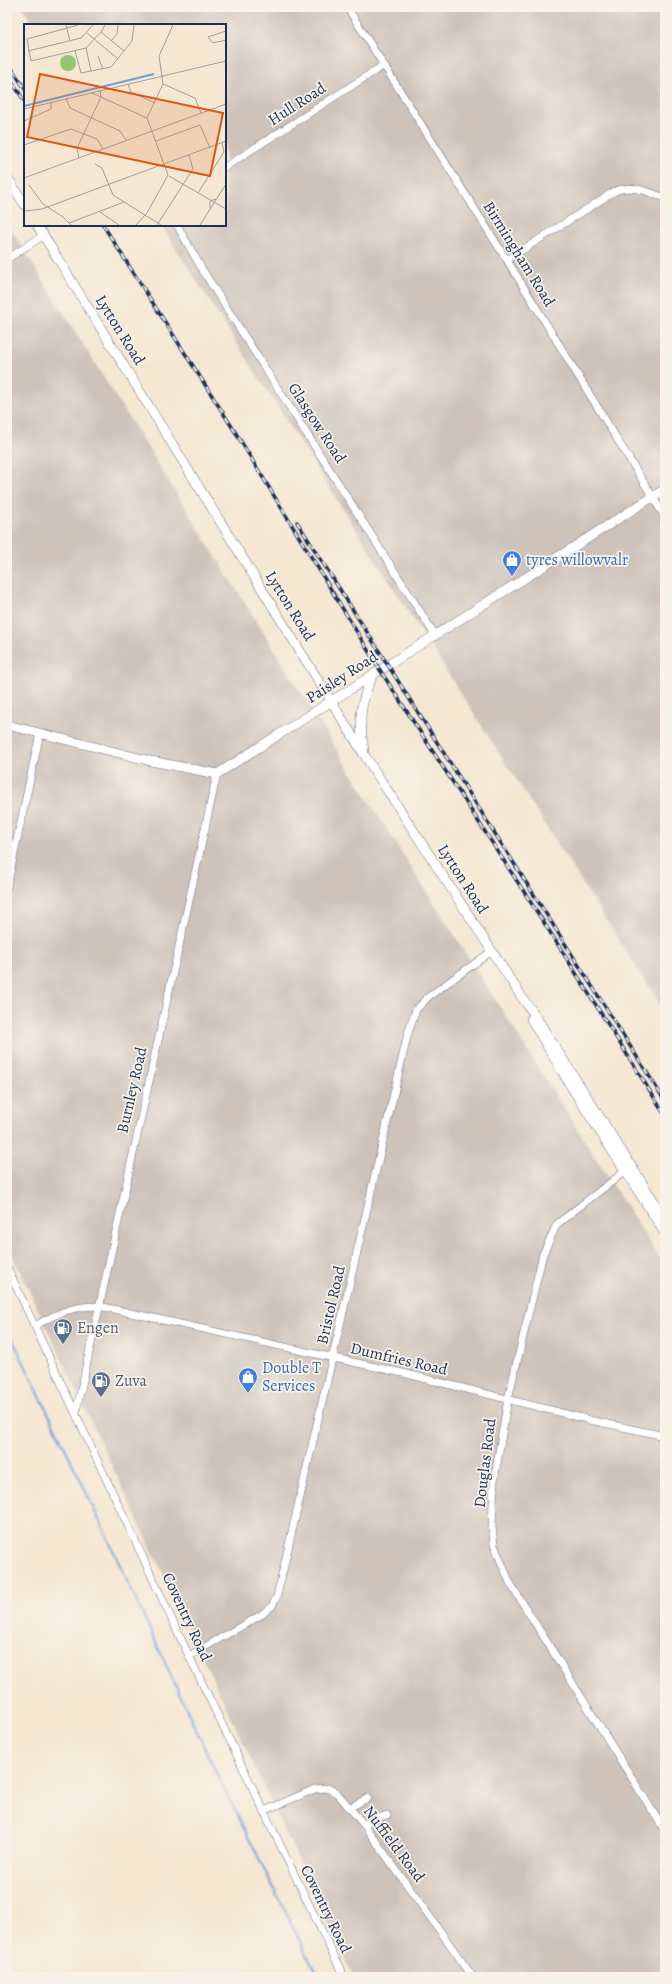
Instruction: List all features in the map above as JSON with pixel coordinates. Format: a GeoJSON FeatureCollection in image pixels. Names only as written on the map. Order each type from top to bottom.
{"type":"FeatureCollection","features":[{"type":"Feature","properties":{"kind":"main road"},"geometry":{"type":"LineString","coordinates":[[7,177],[24,203]]}},
{"type":"Feature","properties":{"kind":"main road","name":"Lytton Road"},"geometry":{"type":"LineString","coordinates":[[38,226],[365,756],[523,999],[532,1010],[665,1233]]}},
{"type":"Feature","properties":{"kind":"main road","name":"Paisley Road"},"geometry":{"type":"LineString","coordinates":[[217,774],[332,702],[373,673],[665,489]]}},
{"type":"Feature","properties":{"kind":"main road"},"geometry":{"type":"LineString","coordinates":[[365,756],[360,716],[366,689],[373,673]]}},
{"type":"Feature","properties":{"kind":"main road"},"geometry":{"type":"LineString","coordinates":[[7,725],[146,760],[217,774]]}},
{"type":"Feature","properties":{"kind":"main road","name":"Lytton Road"},"geometry":{"type":"LineString","coordinates":[[628,1169],[665,1219]]}},
{"type":"Feature","properties":{"kind":"street","name":"Birmingham Road"},"geometry":{"type":"LineString","coordinates":[[347,7],[507,260],[665,517]]}},
{"type":"Feature","properties":{"kind":"street","name":"Hull Road"},"geometry":{"type":"LineString","coordinates":[[226,166],[384,65]]}},
{"type":"Feature","properties":{"kind":"street"},"geometry":{"type":"LineString","coordinates":[[507,260],[615,191],[628,187],[637,188],[665,198]]}},
{"type":"Feature","properties":{"kind":"street","name":"Glasgow Road"},"geometry":{"type":"LineString","coordinates":[[178,226],[203,271],[435,635]]}},
{"type":"Feature","properties":{"kind":"street"},"geometry":{"type":"LineString","coordinates":[[7,259],[44,235]]}},
{"type":"Feature","properties":{"kind":"street"},"geometry":{"type":"LineString","coordinates":[[7,886],[40,733]]}},
{"type":"Feature","properties":{"kind":"street","name":"Burnley Road"},"geometry":{"type":"LineString","coordinates":[[76,1412],[217,774]]}},
{"type":"Feature","properties":{"kind":"street","name":"Bristol Road"},"geometry":{"type":"LineString","coordinates":[[189,1656],[261,1616],[272,1606],[277,1596],[408,1033],[416,1010],[428,997],[492,951]]}},
{"type":"Feature","properties":{"kind":"street","name":"Douglas Road"},"geometry":{"type":"LineString","coordinates":[[628,1169],[564,1216],[550,1236],[543,1254],[508,1399],[494,1481],[492,1526],[494,1545],[510,1583],[665,1831]]}},
{"type":"Feature","properties":{"kind":"street","name":"Coventry Road"},"geometry":{"type":"LineString","coordinates":[[7,1267],[36,1326],[189,1656],[344,1977]]}},
{"type":"Feature","properties":{"kind":"street","name":"Dumfries Road"},"geometry":{"type":"LineString","coordinates":[[36,1326],[70,1308],[99,1306],[333,1359],[407,1374],[594,1421],[665,1436]]}},
{"type":"Feature","properties":{"kind":"street","name":"Nuffield Road"},"geometry":{"type":"LineString","coordinates":[[264,1811],[315,1789],[327,1788],[337,1793],[364,1825],[473,1977]]}},
{"type":"Feature","properties":{"kind":"street"},"geometry":{"type":"LineString","coordinates":[[349,1808],[368,1798]]}},
{"type":"Feature","properties":{"kind":"street"},"geometry":{"type":"LineString","coordinates":[[364,1825],[371,1820],[387,1815]]}},
{"type":"Feature","properties":{"kind":"shaded area"},"geometry":{"type":"Polygon","coordinates":[[[22,7],[665,7],[665,1012],[162,226],[226,226],[226,24],[32,24],[22,7]]]}},
{"type":"Feature","properties":{"kind":"shaded area"},"geometry":{"type":"Polygon","coordinates":[[[7,223],[369,801],[665,1267],[665,1977],[354,1977],[7,1244],[7,223]]]}},
{"type":"Feature","properties":{"kind":"waterway"},"geometry":{"type":"LineString","coordinates":[[7,1328],[80,1479],[213,1766],[318,1977]]}},
{"type":"Feature","properties":{"kind":"railway"},"geometry":{"type":"LineString","coordinates":[[7,61],[24,87]]}},
{"type":"Feature","properties":{"kind":"railway"},"geometry":{"type":"LineString","coordinates":[[7,74],[24,100]]}},
{"type":"Feature","properties":{"kind":"railway"},"geometry":{"type":"LineString","coordinates":[[104,226],[234,430],[380,670],[550,932],[665,1115]]}},
{"type":"Feature","properties":{"kind":"railway"},"geometry":{"type":"LineString","coordinates":[[297,522],[665,1101]]}},
{"type":"Feature","properties":{"kind":"place","name":"tyres willowvalr"},"geometry":{"type":"Point","coordinates":[512,577]}},
{"type":"Feature","properties":{"kind":"place","name":"Engen"},"geometry":{"type":"Point","coordinates":[63,1345]}},
{"type":"Feature","properties":{"kind":"place","name":"Double T Services"},"geometry":{"type":"Point","coordinates":[248,1394]}},
{"type":"Feature","properties":{"kind":"place","name":"Zuva"},"geometry":{"type":"Point","coordinates":[101,1398]}}]}
